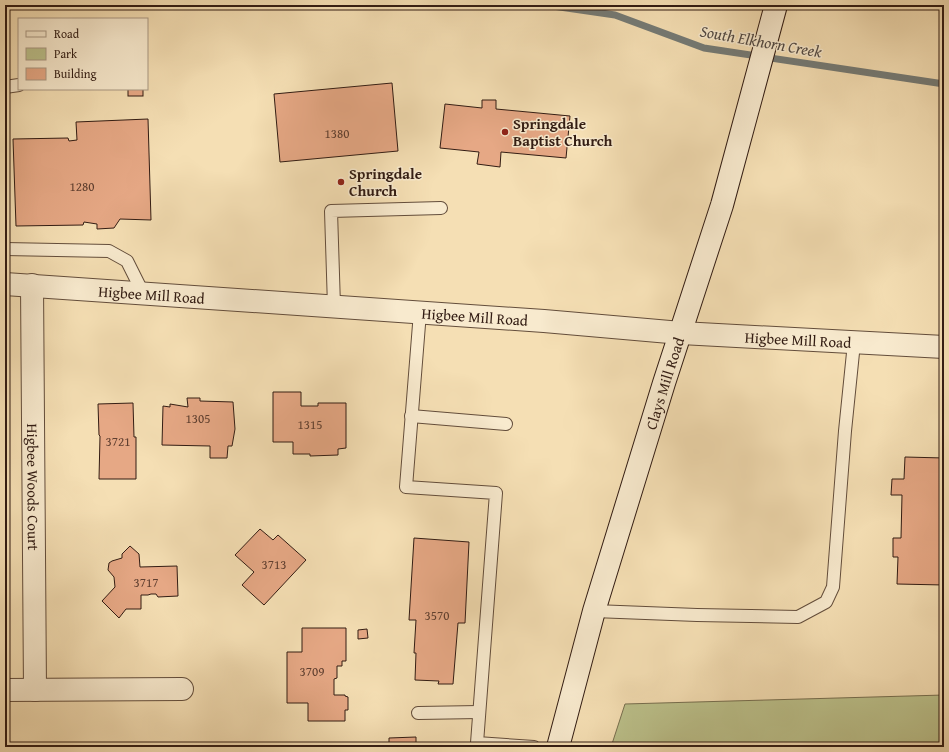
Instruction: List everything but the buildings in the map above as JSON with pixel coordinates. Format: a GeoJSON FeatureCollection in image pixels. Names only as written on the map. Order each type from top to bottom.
{"type":"FeatureCollection","features":[{"type":"Feature","properties":{"kind":"street","name":"Clays Mill Road"},"geometry":{"type":"LineString","coordinates":[[558,747],[594,611],[664,383],[722,204],[774,12]]}},
{"type":"Feature","properties":{"kind":"street","name":"Higbee Mill Road"},"geometry":{"type":"LineString","coordinates":[[5,284],[420,312],[681,333],[854,343],[944,346]]}},
{"type":"Feature","properties":{"kind":"street","name":"Higbee Woods Court"},"geometry":{"type":"LineString","coordinates":[[32,285],[35,690]]}},
{"type":"Feature","properties":{"kind":"street"},"geometry":{"type":"LineString","coordinates":[[5,690],[182,689]]}},
{"type":"Feature","properties":{"kind":"lane"},"geometry":{"type":"LineString","coordinates":[[5,86],[18,85]]}},
{"type":"Feature","properties":{"kind":"lane"},"geometry":{"type":"LineString","coordinates":[[334,306],[331,211],[441,208]]}},
{"type":"Feature","properties":{"kind":"lane"},"geometry":{"type":"LineString","coordinates":[[5,249],[109,251],[127,261],[143,293]]}},
{"type":"Feature","properties":{"kind":"lane"},"geometry":{"type":"LineString","coordinates":[[5,279],[5,284]]}},
{"type":"Feature","properties":{"kind":"lane"},"geometry":{"type":"LineString","coordinates":[[420,312],[406,487],[496,493],[477,743],[534,747]]}},
{"type":"Feature","properties":{"kind":"lane"},"geometry":{"type":"LineString","coordinates":[[594,611],[697,615],[798,616],[826,602],[833,587],[845,431],[854,343]]}},
{"type":"Feature","properties":{"kind":"lane"},"geometry":{"type":"LineString","coordinates":[[412,416],[506,424]]}},
{"type":"Feature","properties":{"kind":"lane"},"geometry":{"type":"LineString","coordinates":[[418,713],[479,712]]}},
{"type":"Feature","properties":{"kind":"green space"},"geometry":{"type":"Polygon","coordinates":[[[944,695],[944,747],[611,747],[625,704],[944,695]]]}},
{"type":"Feature","properties":{"kind":"waterway","name":"South Elkhorn Creek"},"geometry":{"type":"LineString","coordinates":[[531,5],[553,6],[615,15],[704,48],[944,84]]}},
{"type":"Feature","properties":{"kind":"place","name":"Springdale Baptist Church"},"geometry":{"type":"Point","coordinates":[505,132]}},
{"type":"Feature","properties":{"kind":"place","name":"Springdale Church"},"geometry":{"type":"Point","coordinates":[341,182]}}]}
